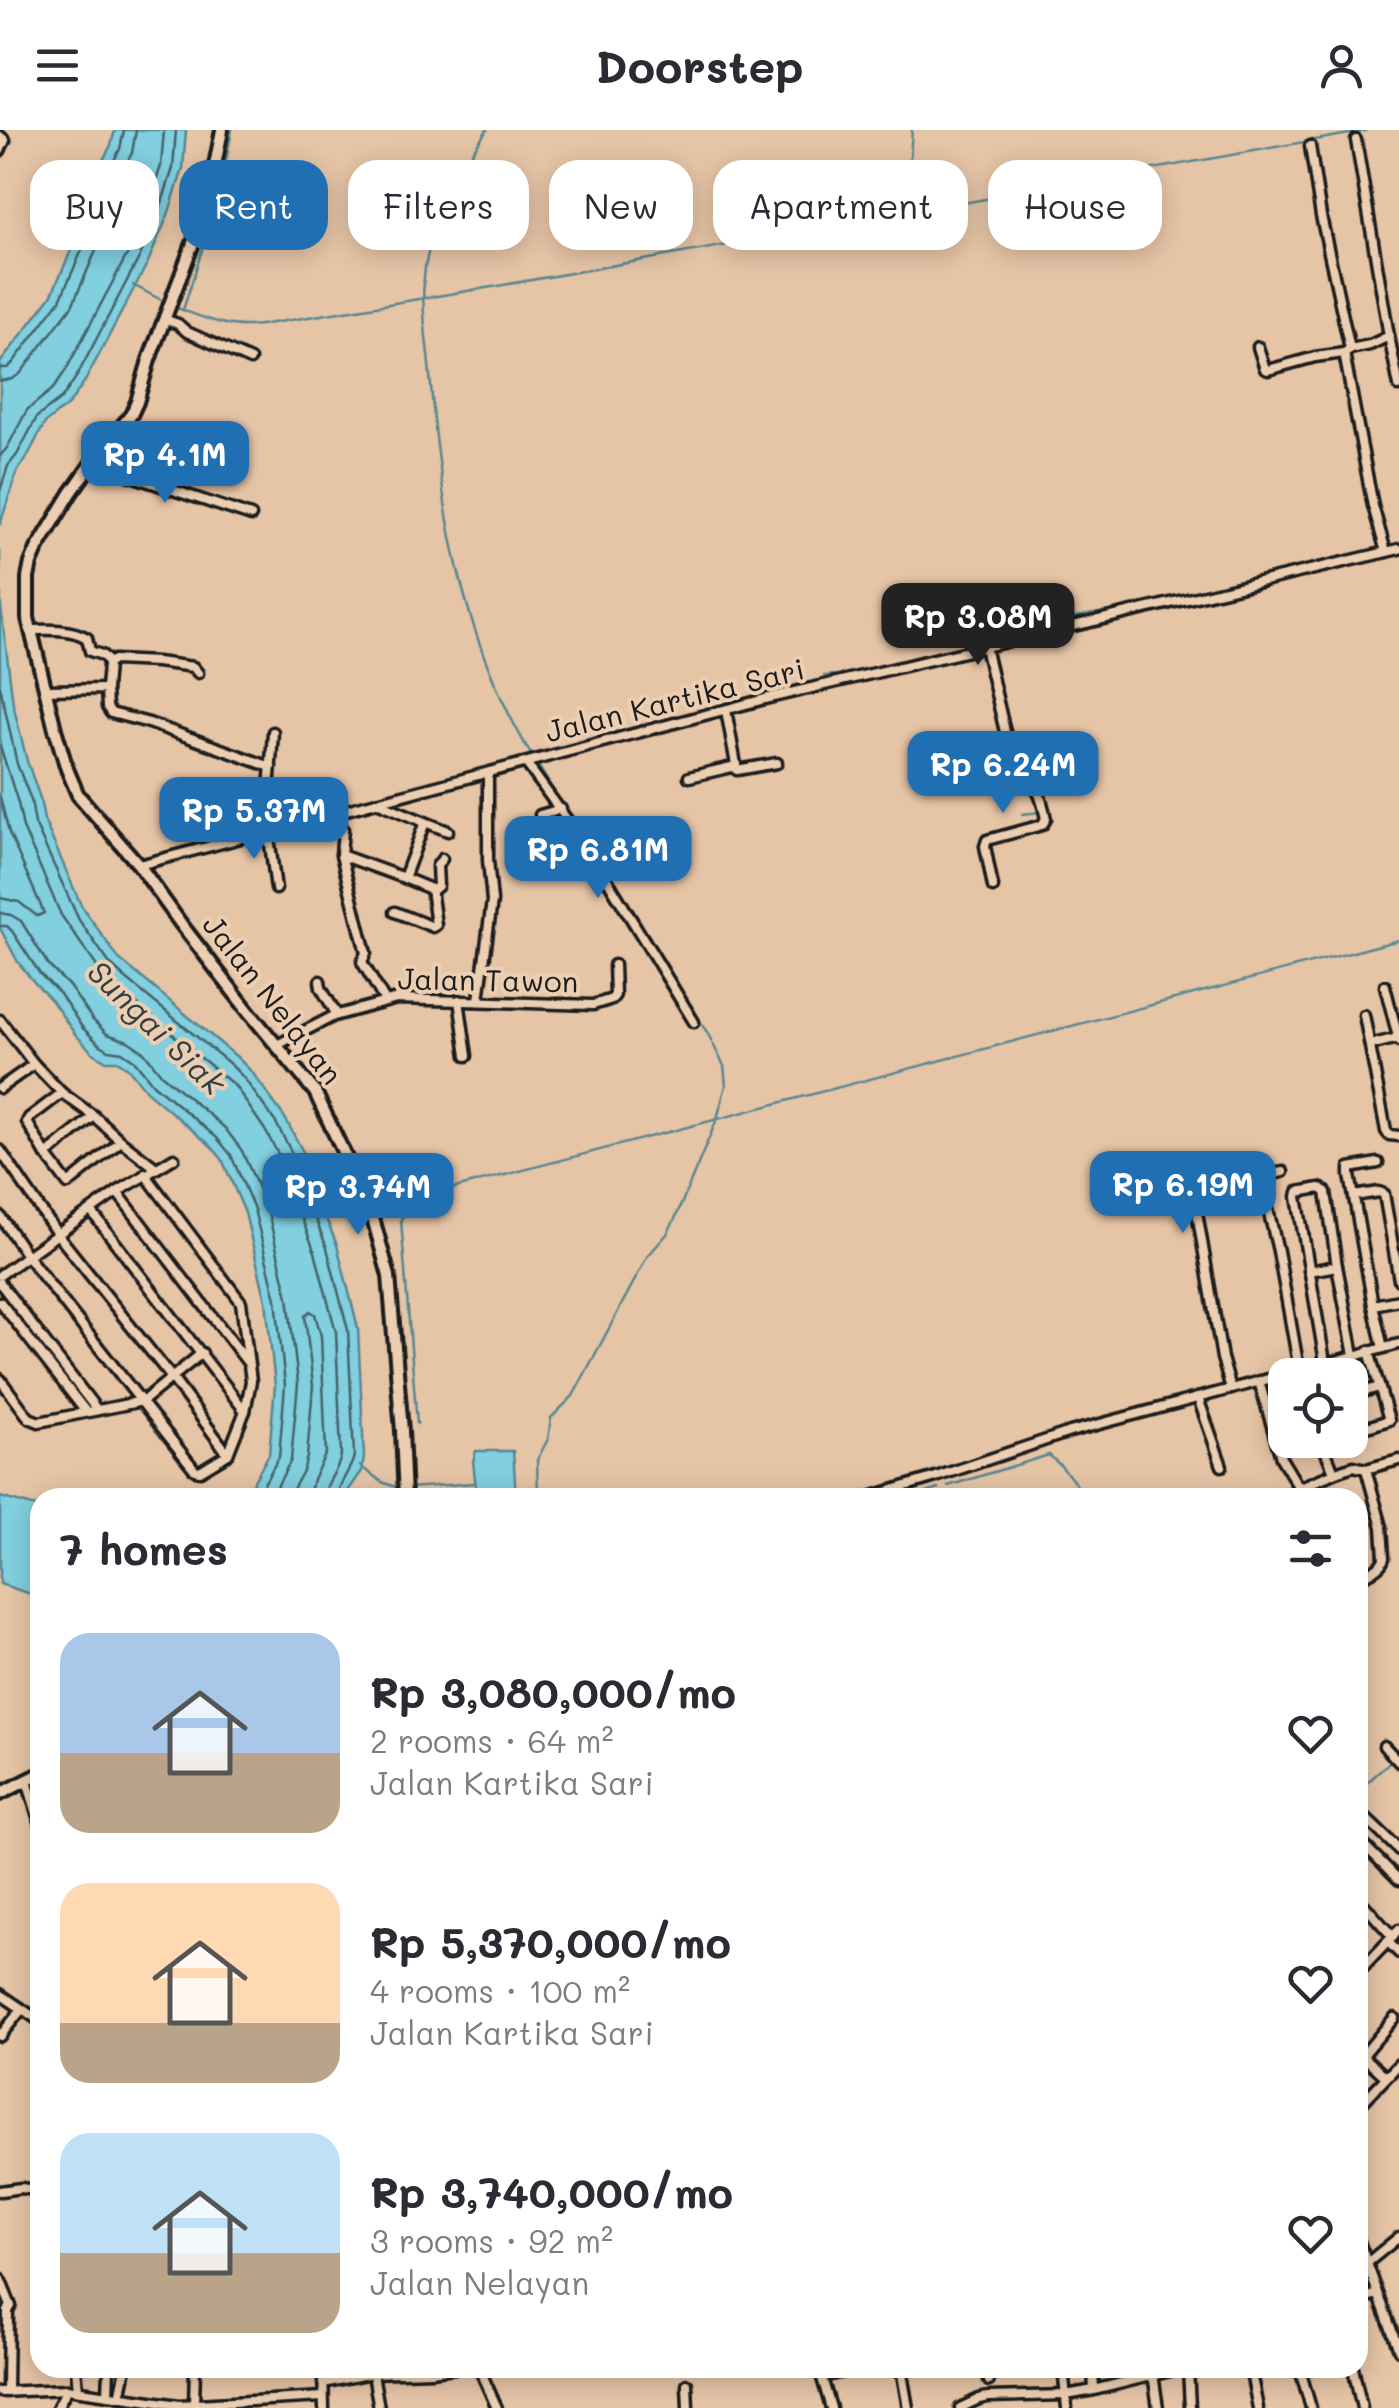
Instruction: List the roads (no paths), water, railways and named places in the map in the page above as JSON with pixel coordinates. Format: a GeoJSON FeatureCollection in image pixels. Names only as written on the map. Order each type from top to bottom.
{"type":"FeatureCollection","features":[{"type":"Feature","properties":{"kind":"main road","name":"Jalan Nelayan"},"geometry":{"type":"LineString","coordinates":[[222,130],[207,206],[149,360],[138,402],[44,534],[30,563],[30,630],[67,770],[78,795],[139,864],[181,924],[315,1092],[362,1192],[382,1246],[390,1294],[405,1488]]}},
{"type":"Feature","properties":{"kind":"main road"},"geometry":{"type":"LineString","coordinates":[[0,1794],[30,1779]]}},
{"type":"Feature","properties":{"kind":"street"},"geometry":{"type":"LineString","coordinates":[[0,136],[5,140],[0,151]]}},
{"type":"Feature","properties":{"kind":"street"},"geometry":{"type":"LineString","coordinates":[[1356,140],[1399,386]]}},
{"type":"Feature","properties":{"kind":"street"},"geometry":{"type":"LineString","coordinates":[[1310,146],[1372,506],[1386,552]]}},
{"type":"Feature","properties":{"kind":"street"},"geometry":{"type":"LineString","coordinates":[[168,310],[187,332],[250,360]]}},
{"type":"Feature","properties":{"kind":"street"},"geometry":{"type":"LineString","coordinates":[[1258,347],[1268,370],[1380,342],[1389,336]]}},
{"type":"Feature","properties":{"kind":"street"},"geometry":{"type":"LineString","coordinates":[[94,460],[251,516]]}},
{"type":"Feature","properties":{"kind":"street","name":"Jalan Kartika Sari"},"geometry":{"type":"LineString","coordinates":[[139,864],[268,825],[333,813],[726,710],[1399,549]]}},
{"type":"Feature","properties":{"kind":"street"},"geometry":{"type":"LineString","coordinates":[[30,630],[81,634],[88,638],[90,651],[109,662]]}},
{"type":"Feature","properties":{"kind":"street"},"geometry":{"type":"LineString","coordinates":[[985,647],[1014,770],[1032,782],[1046,819],[1042,826],[987,840],[993,886]]}},
{"type":"Feature","properties":{"kind":"street"},"geometry":{"type":"LineString","coordinates":[[109,662],[157,662],[193,667],[198,673]]}},
{"type":"Feature","properties":{"kind":"street"},"geometry":{"type":"LineString","coordinates":[[109,662],[106,707],[111,712],[271,767]]}},
{"type":"Feature","properties":{"kind":"street"},"geometry":{"type":"LineString","coordinates":[[45,690],[106,689]]}},
{"type":"Feature","properties":{"kind":"street"},"geometry":{"type":"LineString","coordinates":[[726,710],[739,770],[778,764]]}},
{"type":"Feature","properties":{"kind":"street"},"geometry":{"type":"LineString","coordinates":[[273,732],[268,825],[276,888]]}},
{"type":"Feature","properties":{"kind":"street"},"geometry":{"type":"LineString","coordinates":[[935,761],[944,764],[1008,744]]}},
{"type":"Feature","properties":{"kind":"street"},"geometry":{"type":"LineString","coordinates":[[526,763],[591,853],[694,1022]]}},
{"type":"Feature","properties":{"kind":"street"},"geometry":{"type":"LineString","coordinates":[[689,777],[736,766]]}},
{"type":"Feature","properties":{"kind":"street"},"geometry":{"type":"LineString","coordinates":[[479,1000],[492,901],[488,774]]}},
{"type":"Feature","properties":{"kind":"street"},"geometry":{"type":"LineString","coordinates":[[376,802],[448,831]]}},
{"type":"Feature","properties":{"kind":"street"},"geometry":{"type":"LineString","coordinates":[[268,825],[306,809]]}},
{"type":"Feature","properties":{"kind":"street"},"geometry":{"type":"LineString","coordinates":[[540,815],[560,809]]}},
{"type":"Feature","properties":{"kind":"street"},"geometry":{"type":"LineString","coordinates":[[333,813],[344,829],[342,854],[366,953],[362,962],[385,1001]]}},
{"type":"Feature","properties":{"kind":"street"},"geometry":{"type":"LineString","coordinates":[[404,878],[425,822]]}},
{"type":"Feature","properties":{"kind":"street"},"geometry":{"type":"LineString","coordinates":[[342,854],[432,891]]}},
{"type":"Feature","properties":{"kind":"street"},"geometry":{"type":"LineString","coordinates":[[432,891],[438,886],[437,866],[442,859]]}},
{"type":"Feature","properties":{"kind":"street"},"geometry":{"type":"LineString","coordinates":[[395,912],[436,926],[432,891]]}},
{"type":"Feature","properties":{"kind":"street","name":"Jalan Tawon"},"geometry":{"type":"LineString","coordinates":[[277,1046],[336,1015],[385,1001],[409,998],[604,1002],[615,995],[614,964]]}},
{"type":"Feature","properties":{"kind":"street"},"geometry":{"type":"LineString","coordinates":[[320,981],[336,1015]]}},
{"type":"Feature","properties":{"kind":"street"},"geometry":{"type":"LineString","coordinates":[[1370,1045],[1399,1039],[1385,986]]}},
{"type":"Feature","properties":{"kind":"street"},"geometry":{"type":"LineString","coordinates":[[459,1000],[467,1056]]}},
{"type":"Feature","properties":{"kind":"street"},"geometry":{"type":"LineString","coordinates":[[1364,1015],[1386,1131],[1399,1138]]}},
{"type":"Feature","properties":{"kind":"street"},"geometry":{"type":"LineString","coordinates":[[0,1020],[62,1093],[156,1168]]}},
{"type":"Feature","properties":{"kind":"street"},"geometry":{"type":"LineString","coordinates":[[0,1046],[12,1036]]}},
{"type":"Feature","properties":{"kind":"street"},"geometry":{"type":"LineString","coordinates":[[0,1088],[34,1064]]}},
{"type":"Feature","properties":{"kind":"street"},"geometry":{"type":"LineString","coordinates":[[62,1093],[27,1122],[68,1184],[121,1141]]}},
{"type":"Feature","properties":{"kind":"street"},"geometry":{"type":"LineString","coordinates":[[46,1155],[94,1116]]}},
{"type":"Feature","properties":{"kind":"street"},"geometry":{"type":"LineString","coordinates":[[0,1150],[58,1235],[228,1454]]}},
{"type":"Feature","properties":{"kind":"street"},"geometry":{"type":"LineString","coordinates":[[0,1275],[118,1192],[174,1158]]}},
{"type":"Feature","properties":{"kind":"street"},"geometry":{"type":"LineString","coordinates":[[1378,1163],[1350,1168],[1383,1348]]}},
{"type":"Feature","properties":{"kind":"street"},"geometry":{"type":"LineString","coordinates":[[1231,1389],[1222,1358],[1194,1195],[1221,1184],[1284,1172]]}},
{"type":"Feature","properties":{"kind":"street"},"geometry":{"type":"LineString","coordinates":[[0,1216],[195,1470],[200,1470],[228,1454],[246,1412],[249,1364],[240,1302],[145,1174]]}},
{"type":"Feature","properties":{"kind":"street"},"geometry":{"type":"LineString","coordinates":[[1324,1358],[1296,1197],[1298,1192],[1320,1188],[1326,1192],[1354,1356]]}},
{"type":"Feature","properties":{"kind":"street"},"geometry":{"type":"LineString","coordinates":[[118,1192],[249,1364]]}},
{"type":"Feature","properties":{"kind":"street"},"geometry":{"type":"LineString","coordinates":[[1354,1196],[1384,1194],[1399,1280]]}},
{"type":"Feature","properties":{"kind":"street"},"geometry":{"type":"LineString","coordinates":[[1267,1205],[1296,1358]]}},
{"type":"Feature","properties":{"kind":"street"},"geometry":{"type":"LineString","coordinates":[[91,1211],[246,1412]]}},
{"type":"Feature","properties":{"kind":"street"},"geometry":{"type":"LineString","coordinates":[[1309,1272],[1337,1266]]}},
{"type":"Feature","properties":{"kind":"street"},"geometry":{"type":"LineString","coordinates":[[0,1283],[97,1410]]}},
{"type":"Feature","properties":{"kind":"street"},"geometry":{"type":"LineString","coordinates":[[1373,1305],[1399,1300]]}},
{"type":"Feature","properties":{"kind":"street"},"geometry":{"type":"LineString","coordinates":[[0,1302],[86,1412]]}},
{"type":"Feature","properties":{"kind":"street"},"geometry":{"type":"LineString","coordinates":[[1344,1358],[1399,1344]]}},
{"type":"Feature","properties":{"kind":"street"},"geometry":{"type":"LineString","coordinates":[[1368,1352],[1389,1420],[1368,1427]]}},
{"type":"Feature","properties":{"kind":"street"},"geometry":{"type":"LineString","coordinates":[[0,1378],[34,1422],[143,1401],[202,1353]]}},
{"type":"Feature","properties":{"kind":"street"},"geometry":{"type":"LineString","coordinates":[[899,1488],[1070,1432],[1268,1378]]}},
{"type":"Feature","properties":{"kind":"street"},"geometry":{"type":"LineString","coordinates":[[1259,1381],[1281,1458],[1298,1488],[1354,1466],[1366,1469],[1399,1460]]}},
{"type":"Feature","properties":{"kind":"street"},"geometry":{"type":"LineString","coordinates":[[1368,1390],[1379,1387]]}},
{"type":"Feature","properties":{"kind":"street"},"geometry":{"type":"LineString","coordinates":[[1198,1398],[1222,1466]]}},
{"type":"Feature","properties":{"kind":"street"},"geometry":{"type":"LineString","coordinates":[[1328,1458],[1334,1472]]}},
{"type":"Feature","properties":{"kind":"street"},"geometry":{"type":"LineString","coordinates":[[1366,1469],[1382,1527],[1384,1558],[1368,1573]]}},
{"type":"Feature","properties":{"kind":"street"},"geometry":{"type":"LineString","coordinates":[[1384,1746],[1399,1762]]}},
{"type":"Feature","properties":{"kind":"street"},"geometry":{"type":"LineString","coordinates":[[27,1781],[30,1791]]}},
{"type":"Feature","properties":{"kind":"street"},"geometry":{"type":"LineString","coordinates":[[1368,1821],[1399,1850]]}},
{"type":"Feature","properties":{"kind":"street"},"geometry":{"type":"LineString","coordinates":[[1368,1849],[1399,1880]]}},
{"type":"Feature","properties":{"kind":"street"},"geometry":{"type":"LineString","coordinates":[[1368,1909],[1393,1937],[1399,1953]]}},
{"type":"Feature","properties":{"kind":"street"},"geometry":{"type":"LineString","coordinates":[[1368,1963],[1393,1937]]}},
{"type":"Feature","properties":{"kind":"street"},"geometry":{"type":"LineString","coordinates":[[0,1994],[30,2015]]}},
{"type":"Feature","properties":{"kind":"street"},"geometry":{"type":"LineString","coordinates":[[0,2036],[22,2010]]}},
{"type":"Feature","properties":{"kind":"street"},"geometry":{"type":"LineString","coordinates":[[1368,2049],[1394,2018]]}},
{"type":"Feature","properties":{"kind":"street"},"geometry":{"type":"LineString","coordinates":[[1368,2061],[1386,2077]]}},
{"type":"Feature","properties":{"kind":"street"},"geometry":{"type":"LineString","coordinates":[[1368,2096],[1399,2064]]}},
{"type":"Feature","properties":{"kind":"street"},"geometry":{"type":"LineString","coordinates":[[0,2192],[30,2189]]}},
{"type":"Feature","properties":{"kind":"street"},"geometry":{"type":"LineString","coordinates":[[1368,2262],[1399,2237]]}},
{"type":"Feature","properties":{"kind":"street"},"geometry":{"type":"LineString","coordinates":[[1368,2266],[1399,2350]]}},
{"type":"Feature","properties":{"kind":"street"},"geometry":{"type":"LineString","coordinates":[[0,2279],[11,2304],[4,2311],[3,2392],[67,2389],[178,2406],[323,2396]]}},
{"type":"Feature","properties":{"kind":"street"},"geometry":{"type":"LineString","coordinates":[[1368,2297],[1378,2294]]}},
{"type":"Feature","properties":{"kind":"street"},"geometry":{"type":"LineString","coordinates":[[77,2378],[78,2390]]}},
{"type":"Feature","properties":{"kind":"street"},"geometry":{"type":"LineString","coordinates":[[108,2396],[109,2378]]}},
{"type":"Feature","properties":{"kind":"street"},"geometry":{"type":"LineString","coordinates":[[120,2398],[124,2378]]}},
{"type":"Feature","properties":{"kind":"street"},"geometry":{"type":"LineString","coordinates":[[194,2403],[195,2378]]}},
{"type":"Feature","properties":{"kind":"street"},"geometry":{"type":"LineString","coordinates":[[323,2378],[324,2408]]}},
{"type":"Feature","properties":{"kind":"street"},"geometry":{"type":"LineString","coordinates":[[323,2383],[342,2378]]}},
{"type":"Feature","properties":{"kind":"street"},"geometry":{"type":"LineString","coordinates":[[373,2378],[378,2408]]}},
{"type":"Feature","properties":{"kind":"street"},"geometry":{"type":"LineString","coordinates":[[484,2378],[497,2408]]}},
{"type":"Feature","properties":{"kind":"street"},"geometry":{"type":"LineString","coordinates":[[823,2378],[832,2408]]}},
{"type":"Feature","properties":{"kind":"street"},"geometry":{"type":"LineString","coordinates":[[903,2378],[908,2408]]}},
{"type":"Feature","properties":{"kind":"street"},"geometry":{"type":"LineString","coordinates":[[1064,2378],[1067,2408]]}},
{"type":"Feature","properties":{"kind":"street"},"geometry":{"type":"LineString","coordinates":[[1094,2378],[1094,2390]]}},
{"type":"Feature","properties":{"kind":"street"},"geometry":{"type":"LineString","coordinates":[[960,2408],[979,2398],[1066,2394],[1138,2378]]}},
{"type":"Feature","properties":{"kind":"street"},"geometry":{"type":"LineString","coordinates":[[1154,2378],[1158,2408]]}},
{"type":"Feature","properties":{"kind":"street"},"geometry":{"type":"LineString","coordinates":[[1186,2378],[1190,2408]]}},
{"type":"Feature","properties":{"kind":"street"},"geometry":{"type":"LineString","coordinates":[[1252,2378],[1258,2408]]}},
{"type":"Feature","properties":{"kind":"street"},"geometry":{"type":"LineString","coordinates":[[1303,2378],[1311,2408]]}},
{"type":"Feature","properties":{"kind":"street"},"geometry":{"type":"LineString","coordinates":[[1355,2378],[1362,2408]]}},
{"type":"Feature","properties":{"kind":"street"},"geometry":{"type":"LineString","coordinates":[[688,2384],[688,2408]]}},
{"type":"Feature","properties":{"kind":"street"},"geometry":{"type":"LineString","coordinates":[[57,2408],[67,2389]]}},
{"type":"Feature","properties":{"kind":"water"},"geometry":{"type":"Polygon","coordinates":[[[115,130],[186,130],[179,181],[159,236],[159,160],[103,160],[115,130]]]}},
{"type":"Feature","properties":{"kind":"water"},"geometry":{"type":"Polygon","coordinates":[[[71,250],[153,250],[85,381],[69,404],[45,423],[17,471],[0,525],[0,363],[51,296],[71,250]]]}},
{"type":"Feature","properties":{"kind":"water","name":"Sungai Siak"},"geometry":{"type":"Polygon","coordinates":[[[0,551],[1,607],[13,704],[44,820],[81,905],[118,958],[252,1072],[285,1118],[312,1169],[315,1192],[337,1245],[358,1328],[364,1457],[362,1471],[350,1488],[250,1488],[269,1454],[275,1385],[266,1301],[245,1213],[222,1159],[146,1091],[128,1068],[92,1052],[18,962],[0,928],[0,551]]]}},
{"type":"Feature","properties":{"kind":"water"},"geometry":{"type":"Polygon","coordinates":[[[476,1451],[513,1451],[515,1488],[476,1488],[476,1451]]]}},
{"type":"Feature","properties":{"kind":"water"},"geometry":{"type":"Polygon","coordinates":[[[0,1497],[30,1505],[30,1594],[0,1584],[0,1497]]]}},
{"type":"Feature","properties":{"kind":"waterway"},"geometry":{"type":"LineString","coordinates":[[183,310],[219,197],[232,130]]}},
{"type":"Feature","properties":{"kind":"waterway"},"geometry":{"type":"LineString","coordinates":[[487,130],[457,178],[434,231],[425,268],[424,322],[441,475],[458,572],[488,666],[532,756]]}},
{"type":"Feature","properties":{"kind":"waterway"},"geometry":{"type":"LineString","coordinates":[[910,160],[912,130]]}},
{"type":"Feature","properties":{"kind":"waterway"},"geometry":{"type":"LineString","coordinates":[[172,306],[226,324],[260,325],[1366,131]]}},
{"type":"Feature","properties":{"kind":"waterway"},"geometry":{"type":"LineString","coordinates":[[133,285],[165,302]]}},
{"type":"Feature","properties":{"kind":"waterway"},"geometry":{"type":"LineString","coordinates":[[1149,604],[1379,549]]}},
{"type":"Feature","properties":{"kind":"waterway"},"geometry":{"type":"LineString","coordinates":[[1054,621],[1138,606]]}},
{"type":"Feature","properties":{"kind":"waterway"},"geometry":{"type":"LineString","coordinates":[[1005,638],[1044,624]]}},
{"type":"Feature","properties":{"kind":"waterway"},"geometry":{"type":"LineString","coordinates":[[840,685],[983,651]]}},
{"type":"Feature","properties":{"kind":"waterway"},"geometry":{"type":"LineString","coordinates":[[824,676],[858,673]]}},
{"type":"Feature","properties":{"kind":"waterway"},"geometry":{"type":"LineString","coordinates":[[536,762],[574,824]]}},
{"type":"Feature","properties":{"kind":"waterway"},"geometry":{"type":"LineString","coordinates":[[1022,814],[1040,812]]}},
{"type":"Feature","properties":{"kind":"waterway"},"geometry":{"type":"LineString","coordinates":[[538,1488],[537,1460],[548,1439],[551,1418],[573,1396],[647,1257],[675,1219],[717,1119],[726,1085],[724,1066],[708,1034],[604,867]]}},
{"type":"Feature","properties":{"kind":"waterway"},"geometry":{"type":"LineString","coordinates":[[417,1424],[401,1220],[405,1208],[417,1198],[1399,940]]}},
{"type":"Feature","properties":{"kind":"waterway"},"geometry":{"type":"LineString","coordinates":[[1263,1375],[1268,1374]]}},
{"type":"Feature","properties":{"kind":"waterway"},"geometry":{"type":"LineString","coordinates":[[879,1488],[1034,1440]]}},
{"type":"Feature","properties":{"kind":"waterway"},"geometry":{"type":"LineString","coordinates":[[948,1486],[1049,1455],[1079,1488]]}},
{"type":"Feature","properties":{"kind":"waterway"},"geometry":{"type":"LineString","coordinates":[[360,1466],[398,1488]]}},
{"type":"Feature","properties":{"kind":"waterway"},"geometry":{"type":"LineString","coordinates":[[409,1488],[475,1483]]}},
{"type":"Feature","properties":{"kind":"waterway"},"geometry":{"type":"LineString","coordinates":[[1368,1782],[1391,1761]]}}]}
